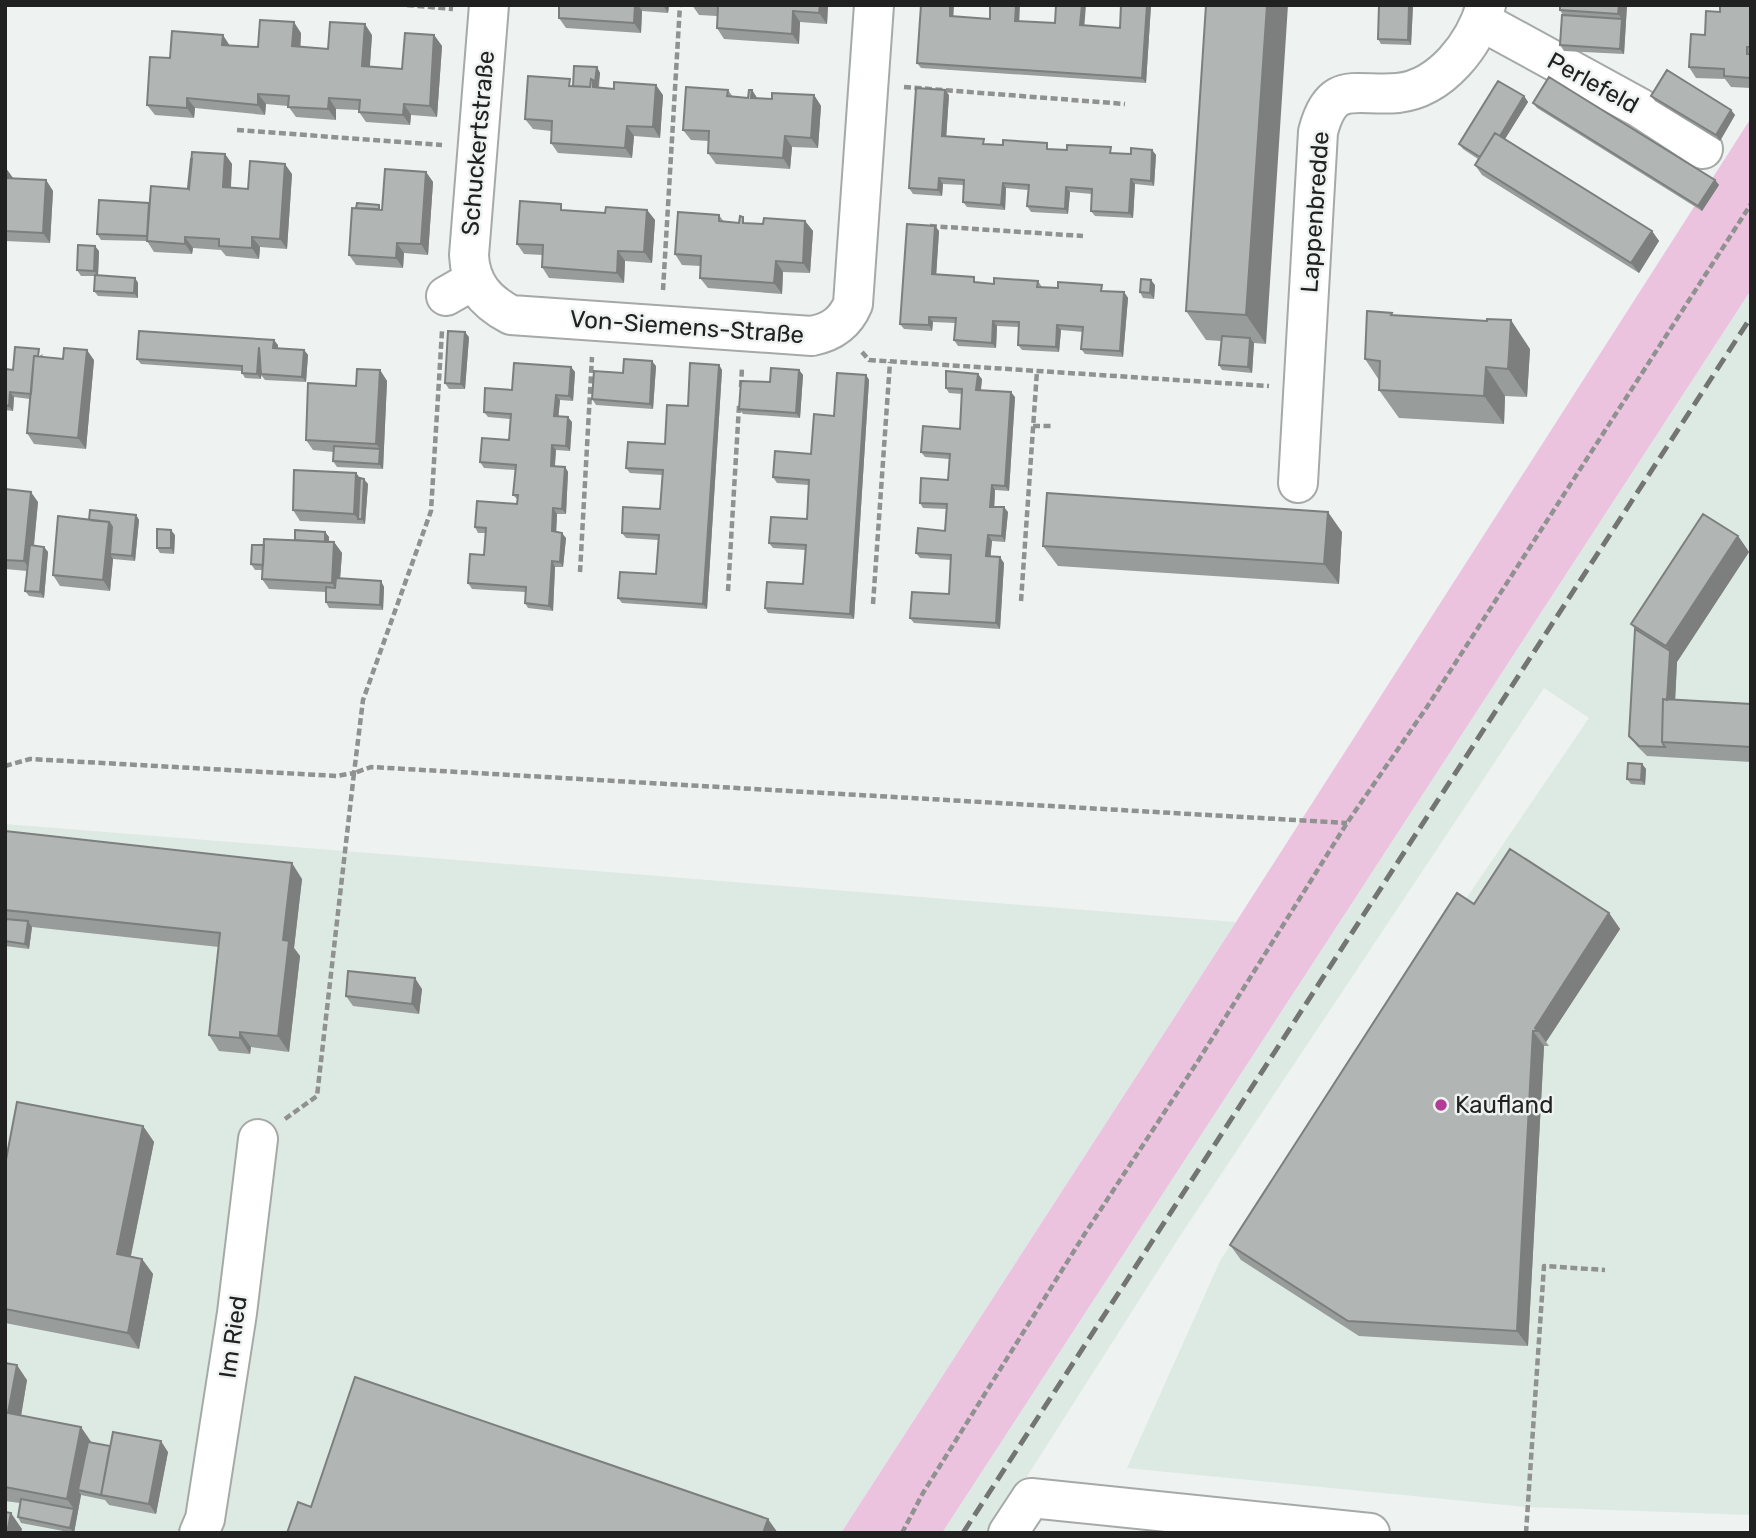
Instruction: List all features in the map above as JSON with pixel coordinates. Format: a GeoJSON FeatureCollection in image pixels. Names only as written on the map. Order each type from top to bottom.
{"type":"FeatureCollection","features":[{"type":"Feature","properties":{"kind":"street","name":"Von-Siemens-Straße"},"geometry":{"type":"LineString","coordinates":[[460,288],[511,315],[812,336],[826,333],[838,326],[848,316],[853,304],[874,5]]}},
{"type":"Feature","properties":{"kind":"street","name":"Schuckertstraße"},"geometry":{"type":"LineString","coordinates":[[460,288],[470,267],[489,8]]}},
{"type":"Feature","properties":{"kind":"street","name":"Perlefeld"},"geometry":{"type":"LineString","coordinates":[[1483,13],[1703,149]]}},
{"type":"Feature","properties":{"kind":"street","name":"Lappenbredde"},"geometry":{"type":"LineString","coordinates":[[1298,483],[1318,132],[1323,115],[1333,100],[1347,92],[1399,93],[1420,87],[1458,60],[1473,39],[1483,13]]}},
{"type":"Feature","properties":{"kind":"street","name":"Im Ried"},"geometry":{"type":"LineString","coordinates":[[199,1533],[205,1519],[237,1313],[258,1139]]}},
{"type":"Feature","properties":{"kind":"street"},"geometry":{"type":"LineString","coordinates":[[1008,1533],[1031,1498],[1370,1533]]}},
{"type":"Feature","properties":{"kind":"path"},"geometry":{"type":"LineString","coordinates":[[407,5],[489,8]]}},
{"type":"Feature","properties":{"kind":"path"},"geometry":{"type":"LineString","coordinates":[[661,326],[680,5]]}},
{"type":"Feature","properties":{"kind":"path"},"geometry":{"type":"LineString","coordinates":[[869,84],[1125,104]]}},
{"type":"Feature","properties":{"kind":"path"},"geometry":{"type":"LineString","coordinates":[[237,130],[477,148]]}},
{"type":"Feature","properties":{"kind":"path"},"geometry":{"type":"LineString","coordinates":[[902,1533],[923,1493],[1076,1246],[1198,1061],[1347,823],[1427,707],[1751,204]]}},
{"type":"Feature","properties":{"kind":"path"},"geometry":{"type":"LineString","coordinates":[[925,225],[1083,236]]}},
{"type":"Feature","properties":{"kind":"path"},"geometry":{"type":"LineString","coordinates":[[258,1139],[317,1096],[363,700],[431,511],[460,288]]}},
{"type":"Feature","properties":{"kind":"path"},"geometry":{"type":"LineString","coordinates":[[580,572],[594,321]]}},
{"type":"Feature","properties":{"kind":"path"},"geometry":{"type":"LineString","coordinates":[[838,326],[870,360],[1304,388]]}},
{"type":"Feature","properties":{"kind":"path"},"geometry":{"type":"LineString","coordinates":[[728,591],[744,332]]}},
{"type":"Feature","properties":{"kind":"path"},"geometry":{"type":"LineString","coordinates":[[873,604],[890,362]]}},
{"type":"Feature","properties":{"kind":"path"},"geometry":{"type":"LineString","coordinates":[[1021,601],[1037,371]]}},
{"type":"Feature","properties":{"kind":"path"},"geometry":{"type":"LineString","coordinates":[[1033,426],[1051,426]]}},
{"type":"Feature","properties":{"kind":"path"},"geometry":{"type":"LineString","coordinates":[[5,766],[30,759],[337,776],[371,767],[1347,823]]}},
{"type":"Feature","properties":{"kind":"path"},"geometry":{"type":"LineString","coordinates":[[1526,1533],[1544,1266],[1605,1270]]}},
{"type":"Feature","properties":{"kind":"shaded area"},"geometry":{"type":"Polygon","coordinates":[[[1751,118],[1751,290],[942,1533],[841,1533],[1236,922],[1751,118]]]}},
{"type":"Feature","properties":{"kind":"shaded area"},"geometry":{"type":"Polygon","coordinates":[[[1751,290],[1751,1515],[1527,1507],[1127,1468],[1221,1259],[1589,718],[1544,688],[1178,1239],[991,1533],[942,1533],[1751,290]]]}},
{"type":"Feature","properties":{"kind":"shaded area"},"geometry":{"type":"Polygon","coordinates":[[[5,824],[1236,922],[841,1533],[5,1533],[5,824]]]}},
{"type":"Feature","properties":{"kind":"building"},"geometry":{"type":"Polygon","coordinates":[[[559,5],[635,5],[634,23],[559,18],[559,5]]]}},
{"type":"Feature","properties":{"kind":"building"},"geometry":{"type":"Polygon","coordinates":[[[698,5],[820,5],[819,13],[793,11],[792,34],[717,28],[718,6],[698,5]]]}},
{"type":"Feature","properties":{"kind":"building"},"geometry":{"type":"Polygon","coordinates":[[[921,5],[950,5],[950,16],[990,19],[990,5],[1016,5],[1015,21],[1055,23],[1056,5],[1082,5],[1080,25],[1120,28],[1121,5],[1147,5],[1142,78],[917,63],[921,5]]]}},
{"type":"Feature","properties":{"kind":"building"},"geometry":{"type":"Polygon","coordinates":[[[1206,5],[1267,5],[1246,315],[1186,311],[1206,5]]]}},
{"type":"Feature","properties":{"kind":"building"},"geometry":{"type":"Polygon","coordinates":[[[1379,5],[1409,5],[1408,40],[1378,39],[1379,5]]]}},
{"type":"Feature","properties":{"kind":"building"},"geometry":{"type":"Polygon","coordinates":[[[1560,5],[1619,5],[1618,14],[1560,10],[1560,5]]]}},
{"type":"Feature","properties":{"kind":"building"},"geometry":{"type":"Polygon","coordinates":[[[1720,5],[1751,5],[1751,47],[1747,47],[1747,54],[1751,54],[1750,78],[1724,76],[1724,69],[1689,67],[1691,34],[1705,35],[1706,11],[1720,12],[1720,5]]]}},
{"type":"Feature","properties":{"kind":"building"},"geometry":{"type":"Polygon","coordinates":[[[1562,15],[1622,19],[1620,49],[1560,45],[1562,15]]]}},
{"type":"Feature","properties":{"kind":"building"},"geometry":{"type":"Polygon","coordinates":[[[260,20],[294,22],[292,46],[328,49],[330,22],[365,24],[362,66],[402,69],[405,33],[434,35],[430,106],[404,104],[403,115],[359,112],[360,100],[329,98],[328,109],[288,107],[289,96],[258,94],[258,105],[187,98],[187,108],[147,105],[150,57],[170,58],[172,31],[223,35],[222,45],[258,47],[260,20]]]}},
{"type":"Feature","properties":{"kind":"building"},"geometry":{"type":"Polygon","coordinates":[[[574,66],[597,67],[595,82],[591,79],[590,87],[573,86],[574,66]]]}},
{"type":"Feature","properties":{"kind":"building"},"geometry":{"type":"Polygon","coordinates":[[[1667,70],[1731,110],[1716,135],[1651,96],[1667,70]]]}},
{"type":"Feature","properties":{"kind":"building"},"geometry":{"type":"Polygon","coordinates":[[[528,76],[570,79],[569,86],[590,87],[591,79],[593,87],[614,89],[614,82],[656,85],[653,127],[627,126],[625,148],[551,143],[552,121],[525,119],[528,76]]]}},
{"type":"Feature","properties":{"kind":"building"},"geometry":{"type":"Polygon","coordinates":[[[1549,77],[1715,180],[1698,206],[1533,103],[1549,77]]]}},
{"type":"Feature","properties":{"kind":"building"},"geometry":{"type":"Polygon","coordinates":[[[1498,81],[1524,96],[1500,136],[1495,133],[1480,157],[1459,144],[1498,81]]]}},
{"type":"Feature","properties":{"kind":"building"},"geometry":{"type":"Polygon","coordinates":[[[686,87],[728,90],[727,96],[748,98],[749,90],[752,90],[751,98],[772,99],[772,93],[814,95],[811,138],[785,136],[783,158],[708,153],[709,131],[683,130],[686,87]]]}},
{"type":"Feature","properties":{"kind":"building"},"geometry":{"type":"Polygon","coordinates":[[[916,88],[945,90],[942,136],[984,139],[983,144],[1003,145],[1003,140],[1047,143],[1047,149],[1067,150],[1067,145],[1111,147],[1110,153],[1131,154],[1131,148],[1152,150],[1151,181],[1131,179],[1129,213],[1091,211],[1092,189],[1066,187],[1065,209],[1027,206],[1029,185],[1003,183],[1001,205],[963,202],[964,180],[939,178],[938,190],[909,188],[916,88]]]}},
{"type":"Feature","properties":{"kind":"building"},"geometry":{"type":"Polygon","coordinates":[[[1495,133],[1652,231],[1631,263],[1475,165],[1495,133]]]}},
{"type":"Feature","properties":{"kind":"building"},"geometry":{"type":"Polygon","coordinates":[[[192,152],[225,154],[223,187],[248,189],[250,161],[285,164],[280,239],[252,237],[252,248],[219,246],[219,239],[185,237],[185,244],[147,241],[151,186],[189,189],[192,152]]]}},
{"type":"Feature","properties":{"kind":"building"},"geometry":{"type":"Polygon","coordinates":[[[192,159],[189,189],[188,188],[192,159]]]}},
{"type":"Feature","properties":{"kind":"building"},"geometry":{"type":"Polygon","coordinates":[[[385,169],[426,172],[421,244],[397,243],[396,258],[349,255],[352,208],[382,210],[385,169]]]}},
{"type":"Feature","properties":{"kind":"building"},"geometry":{"type":"Polygon","coordinates":[[[5,178],[46,180],[43,233],[5,231],[5,178]]]}},
{"type":"Feature","properties":{"kind":"building"},"geometry":{"type":"Polygon","coordinates":[[[99,200],[149,203],[147,236],[97,234],[99,200]]]}},
{"type":"Feature","properties":{"kind":"building"},"geometry":{"type":"Polygon","coordinates":[[[520,201],[561,204],[561,210],[605,213],[606,207],[647,210],[644,252],[618,251],[617,273],[542,267],[543,245],[517,244],[520,201]]]}},
{"type":"Feature","properties":{"kind":"building"},"geometry":{"type":"Polygon","coordinates":[[[357,203],[379,205],[379,209],[356,208],[357,203]]]}},
{"type":"Feature","properties":{"kind":"building"},"geometry":{"type":"Polygon","coordinates":[[[678,212],[719,215],[719,221],[739,223],[740,216],[743,217],[743,223],[763,224],[764,218],[805,221],[803,263],[776,261],[774,283],[700,278],[701,256],[675,254],[678,212]]]}},
{"type":"Feature","properties":{"kind":"building"},"geometry":{"type":"Polygon","coordinates":[[[907,224],[935,226],[932,274],[974,277],[974,282],[994,284],[994,278],[1038,281],[1037,287],[1058,288],[1058,282],[1102,285],[1101,291],[1124,292],[1120,351],[1081,349],[1083,327],[1057,325],[1056,347],[1018,345],[1019,322],[993,321],[992,343],[954,340],[956,318],[929,317],[929,325],[900,324],[907,224]]]}},
{"type":"Feature","properties":{"kind":"building"},"geometry":{"type":"Polygon","coordinates":[[[78,245],[95,246],[94,271],[77,270],[78,245]]]}},
{"type":"Feature","properties":{"kind":"building"},"geometry":{"type":"Polygon","coordinates":[[[95,275],[135,278],[134,293],[94,291],[95,275]]]}},
{"type":"Feature","properties":{"kind":"building"},"geometry":{"type":"Polygon","coordinates":[[[1141,279],[1151,280],[1150,293],[1140,292],[1141,279]]]}},
{"type":"Feature","properties":{"kind":"building"},"geometry":{"type":"Polygon","coordinates":[[[1367,311],[1487,321],[1511,320],[1508,369],[1486,367],[1484,396],[1379,390],[1380,361],[1365,359],[1367,311]]]}},
{"type":"Feature","properties":{"kind":"building"},"geometry":{"type":"Polygon","coordinates":[[[139,331],[274,340],[273,348],[304,350],[302,377],[261,374],[259,347],[257,374],[242,373],[242,366],[137,359],[139,331]]]}},
{"type":"Feature","properties":{"kind":"building"},"geometry":{"type":"Polygon","coordinates":[[[448,331],[465,332],[461,384],[445,383],[448,331]]]}},
{"type":"Feature","properties":{"kind":"building"},"geometry":{"type":"Polygon","coordinates":[[[1222,336],[1250,338],[1248,367],[1219,365],[1222,336]]]}},
{"type":"Feature","properties":{"kind":"building"},"geometry":{"type":"Polygon","coordinates":[[[15,347],[39,349],[38,356],[34,356],[31,394],[10,392],[9,406],[5,405],[5,369],[13,370],[15,347]]]}},
{"type":"Feature","properties":{"kind":"building"},"geometry":{"type":"Polygon","coordinates":[[[64,348],[87,350],[78,438],[27,433],[34,356],[63,359],[64,348]]]}},
{"type":"Feature","properties":{"kind":"building"},"geometry":{"type":"Polygon","coordinates":[[[624,359],[652,361],[650,404],[592,399],[594,371],[623,373],[624,359]]]}},
{"type":"Feature","properties":{"kind":"building"},"geometry":{"type":"Polygon","coordinates":[[[514,363],[571,367],[569,396],[556,395],[554,416],[568,417],[566,446],[552,445],[551,466],[565,467],[562,509],[553,508],[552,531],[562,533],[560,562],[552,561],[549,606],[525,603],[526,587],[468,583],[470,554],[484,555],[486,528],[475,527],[477,501],[517,504],[518,495],[513,495],[516,465],[480,462],[482,438],[509,440],[511,414],[484,412],[485,388],[512,390],[514,363]]]}},
{"type":"Feature","properties":{"kind":"building"},"geometry":{"type":"Polygon","coordinates":[[[690,363],[719,365],[703,604],[618,598],[620,572],[656,574],[659,535],[622,533],[623,507],[660,509],[663,470],[626,468],[628,442],[665,444],[667,405],[688,406],[690,363]]]}},
{"type":"Feature","properties":{"kind":"building"},"geometry":{"type":"Polygon","coordinates":[[[771,368],[799,370],[796,413],[739,409],[741,381],[770,382],[771,368]]]}},
{"type":"Feature","properties":{"kind":"building"},"geometry":{"type":"Polygon","coordinates":[[[357,369],[380,370],[376,444],[306,440],[308,383],[356,386],[357,369]]]}},
{"type":"Feature","properties":{"kind":"building"},"geometry":{"type":"Polygon","coordinates":[[[946,371],[978,374],[976,390],[1011,392],[1005,486],[992,485],[990,507],[1004,507],[1002,536],[988,535],[986,556],[1000,557],[996,623],[910,618],[912,592],[949,594],[951,555],[916,553],[918,528],[945,531],[947,504],[920,503],[921,478],[948,480],[950,454],[921,452],[923,426],[960,429],[962,389],[946,388],[946,371]]]}},
{"type":"Feature","properties":{"kind":"building"},"geometry":{"type":"Polygon","coordinates":[[[837,373],[866,375],[850,614],[765,608],[767,582],[803,584],[806,545],[769,543],[771,517],[807,519],[809,480],[773,477],[775,451],[811,454],[814,414],[834,416],[837,373]]]}},
{"type":"Feature","properties":{"kind":"building"},"geometry":{"type":"Polygon","coordinates":[[[334,446],[380,449],[379,464],[333,461],[334,446]]]}},
{"type":"Feature","properties":{"kind":"building"},"geometry":{"type":"Polygon","coordinates":[[[294,470],[356,473],[354,514],[293,510],[294,470]]]}},
{"type":"Feature","properties":{"kind":"building"},"geometry":{"type":"Polygon","coordinates":[[[360,478],[364,479],[362,519],[358,519],[360,478]]]}},
{"type":"Feature","properties":{"kind":"building"},"geometry":{"type":"Polygon","coordinates":[[[5,489],[31,492],[24,561],[5,560],[5,489]]]}},
{"type":"Feature","properties":{"kind":"building"},"geometry":{"type":"Polygon","coordinates":[[[1047,493],[1328,512],[1324,564],[1043,546],[1047,493]]]}},
{"type":"Feature","properties":{"kind":"building"},"geometry":{"type":"Polygon","coordinates":[[[90,510],[136,515],[132,556],[110,554],[112,527],[109,522],[89,520],[90,510]]]}},
{"type":"Feature","properties":{"kind":"building"},"geometry":{"type":"Polygon","coordinates":[[[1703,514],[1738,536],[1666,646],[1631,624],[1703,514]]]}},
{"type":"Feature","properties":{"kind":"building"},"geometry":{"type":"Polygon","coordinates":[[[58,516],[109,522],[103,580],[53,575],[58,516]]]}},
{"type":"Feature","properties":{"kind":"building"},"geometry":{"type":"Polygon","coordinates":[[[157,529],[171,530],[171,548],[157,548],[157,529]]]}},
{"type":"Feature","properties":{"kind":"building"},"geometry":{"type":"Polygon","coordinates":[[[295,530],[325,532],[325,542],[295,540],[295,530]]]}},
{"type":"Feature","properties":{"kind":"building"},"geometry":{"type":"Polygon","coordinates":[[[264,539],[334,542],[332,583],[262,579],[264,539]]]}},
{"type":"Feature","properties":{"kind":"building"},"geometry":{"type":"Polygon","coordinates":[[[30,545],[44,547],[40,592],[25,591],[30,545]]]}},
{"type":"Feature","properties":{"kind":"building"},"geometry":{"type":"Polygon","coordinates":[[[252,545],[264,545],[263,565],[251,564],[252,545]]]}},
{"type":"Feature","properties":{"kind":"building"},"geometry":{"type":"Polygon","coordinates":[[[336,578],[381,581],[380,605],[326,602],[326,587],[335,588],[336,578]]]}},
{"type":"Feature","properties":{"kind":"building"},"geometry":{"type":"Polygon","coordinates":[[[1635,629],[1670,651],[1667,700],[1663,699],[1662,742],[1665,747],[1639,746],[1629,736],[1635,629]]]}},
{"type":"Feature","properties":{"kind":"building"},"geometry":{"type":"Polygon","coordinates":[[[1663,699],[1751,704],[1751,747],[1662,742],[1663,699]]]}},
{"type":"Feature","properties":{"kind":"building"},"geometry":{"type":"Polygon","coordinates":[[[1628,763],[1642,764],[1641,780],[1627,779],[1628,763]]]}},
{"type":"Feature","properties":{"kind":"building"},"geometry":{"type":"Polygon","coordinates":[[[5,831],[292,863],[283,940],[289,941],[278,1036],[240,1032],[240,1038],[209,1035],[220,933],[5,910],[5,831]]]}},
{"type":"Feature","properties":{"kind":"building","name":"Kaufland"},"geometry":{"type":"Polygon","coordinates":[[[1510,849],[1609,913],[1535,1028],[1538,1031],[1533,1031],[1517,1331],[1348,1321],[1230,1245],[1457,893],[1474,904],[1510,849]]]}},
{"type":"Feature","properties":{"kind":"building"},"geometry":{"type":"Polygon","coordinates":[[[5,919],[28,921],[25,944],[5,941],[5,919]]]}},
{"type":"Feature","properties":{"kind":"building"},"geometry":{"type":"Polygon","coordinates":[[[348,971],[415,978],[412,1004],[346,996],[348,971]]]}},
{"type":"Feature","properties":{"kind":"building"},"geometry":{"type":"Polygon","coordinates":[[[17,1102],[143,1126],[117,1254],[142,1259],[128,1333],[5,1309],[5,1165],[17,1102]]]}},
{"type":"Feature","properties":{"kind":"building"},"geometry":{"type":"Polygon","coordinates":[[[5,1363],[17,1365],[8,1413],[81,1427],[67,1499],[5,1487],[5,1363]]]}},
{"type":"Feature","properties":{"kind":"building"},"geometry":{"type":"Polygon","coordinates":[[[355,1377],[768,1519],[763,1533],[287,1533],[298,1502],[311,1507],[355,1377]]]}},
{"type":"Feature","properties":{"kind":"building"},"geometry":{"type":"Polygon","coordinates":[[[113,1432],[161,1441],[149,1504],[101,1495],[113,1432]]]}},
{"type":"Feature","properties":{"kind":"building"},"geometry":{"type":"Polygon","coordinates":[[[88,1442],[110,1446],[101,1495],[105,1496],[78,1490],[88,1442]]]}},
{"type":"Feature","properties":{"kind":"building"},"geometry":{"type":"Polygon","coordinates":[[[21,1499],[74,1509],[70,1528],[18,1517],[21,1499]]]}},
{"type":"Feature","properties":{"kind":"building"},"geometry":{"type":"Polygon","coordinates":[[[5,1512],[11,1513],[7,1533],[5,1533],[5,1512]]]}},
{"type":"Feature","properties":{"kind":"railway"},"geometry":{"type":"LineString","coordinates":[[963,1533],[1751,317]]}},
{"type":"Feature","properties":{"kind":"place","name":"Kaufland"},"geometry":{"type":"Point","coordinates":[1441,1105]}}]}
